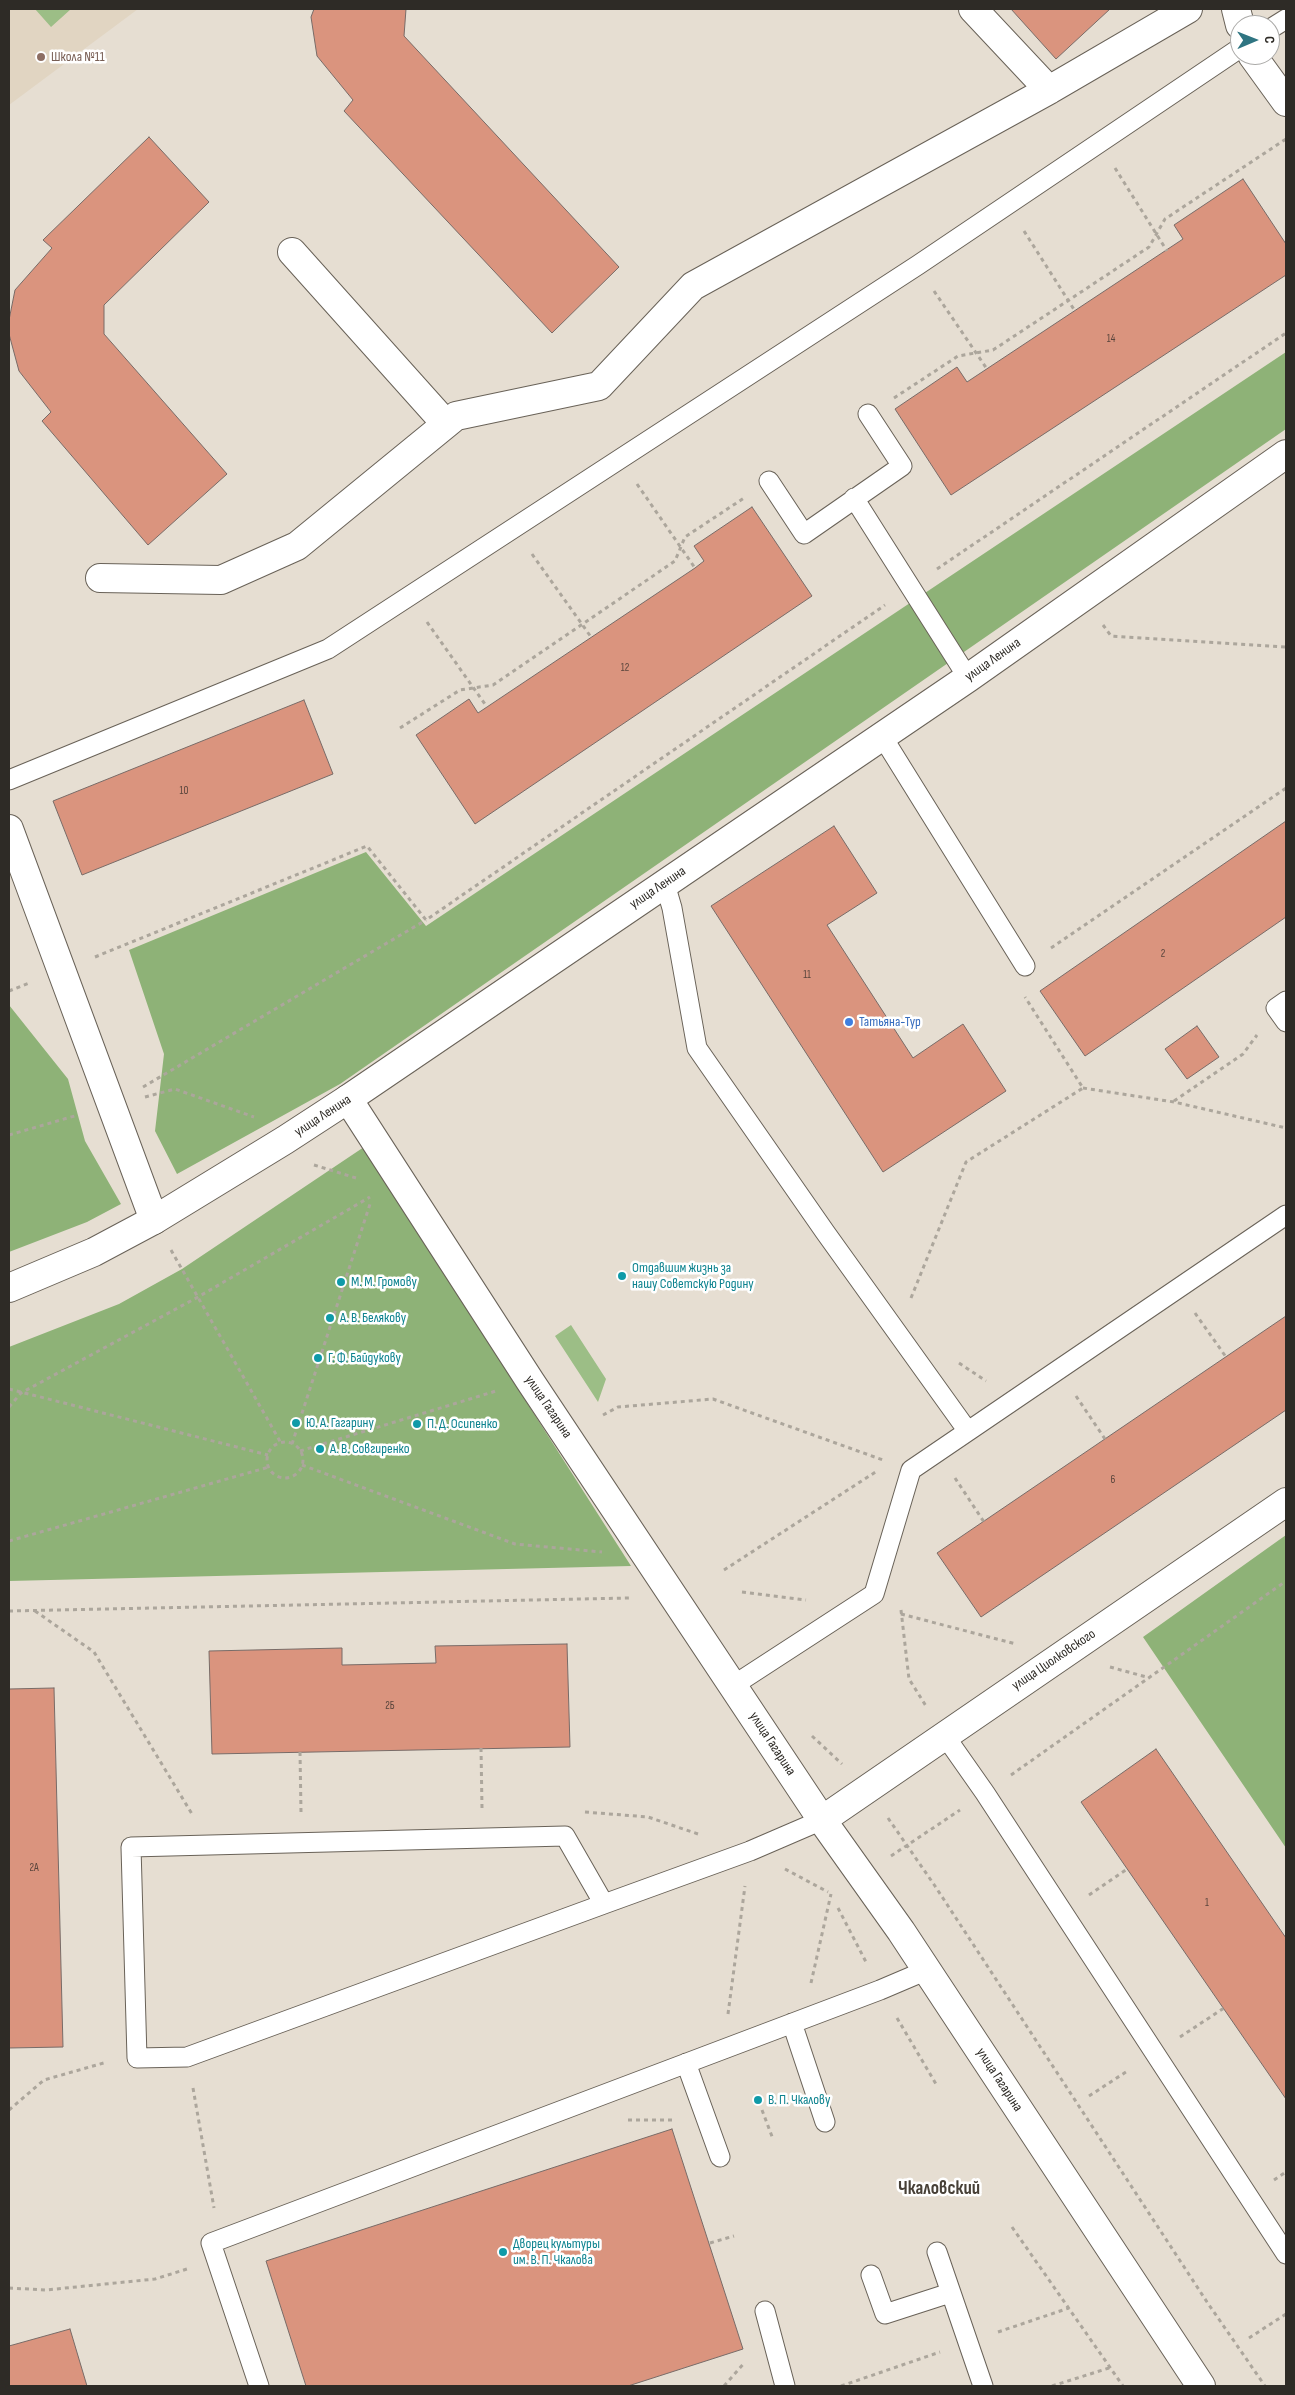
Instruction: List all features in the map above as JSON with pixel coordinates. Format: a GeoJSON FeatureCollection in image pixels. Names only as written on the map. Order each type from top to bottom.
{"type":"FeatureCollection","features":[{"type":"Feature","properties":{"kind":"street"},"geometry":{"type":"LineString","coordinates":[[973,9],[1049,90]]}},
{"type":"Feature","properties":{"kind":"street"},"geometry":{"type":"LineString","coordinates":[[100,578],[221,580],[298,546],[456,416],[598,386],[693,286],[1049,90],[1188,9]]}},
{"type":"Feature","properties":{"kind":"street"},"geometry":{"type":"LineString","coordinates":[[1259,65],[1286,102]]}},
{"type":"Feature","properties":{"kind":"street"},"geometry":{"type":"LineString","coordinates":[[292,252],[446,424]]}},
{"type":"Feature","properties":{"kind":"street","name":"улица Ленина"},"geometry":{"type":"LineString","coordinates":[[9,1288],[94,1252],[154,1220],[348,1099],[968,678],[1286,454]]}},
{"type":"Feature","properties":{"kind":"street"},"geometry":{"type":"LineString","coordinates":[[9,829],[154,1220]]}},
{"type":"Feature","properties":{"kind":"street","name":"улица Гагарина"},"geometry":{"type":"LineString","coordinates":[[348,1099],[530,1381],[822,1820],[927,1970],[1201,2386]]}},
{"type":"Feature","properties":{"kind":"street","name":"улица Циолковского"},"geometry":{"type":"LineString","coordinates":[[822,1820],[1286,1502]]}},
{"type":"Feature","properties":{"kind":"lane"},"geometry":{"type":"LineString","coordinates":[[9,780],[328,649],[918,265],[1230,55]]}},
{"type":"Feature","properties":{"kind":"lane"},"geometry":{"type":"LineString","coordinates":[[769,481],[804,534],[902,466],[868,414]]}},
{"type":"Feature","properties":{"kind":"lane"},"geometry":{"type":"LineString","coordinates":[[854,498],[968,678]]}},
{"type":"Feature","properties":{"kind":"lane"},"geometry":{"type":"LineString","coordinates":[[882,736],[1025,966]]}},
{"type":"Feature","properties":{"kind":"lane"},"geometry":{"type":"LineString","coordinates":[[665,884],[672,908],[697,1048],[825,1232],[968,1430]]}},
{"type":"Feature","properties":{"kind":"lane"},"geometry":{"type":"LineString","coordinates":[[734,1685],[874,1594],[911,1470],[1286,1215]]}},
{"type":"Feature","properties":{"kind":"lane"},"geometry":{"type":"LineString","coordinates":[[945,1736],[985,1793],[1286,2254]]}},
{"type":"Feature","properties":{"kind":"lane"},"geometry":{"type":"LineString","coordinates":[[604,1904],[565,1836],[131,1847],[137,2058],[188,2058],[750,1851],[822,1820]]}},
{"type":"Feature","properties":{"kind":"lane"},"geometry":{"type":"LineString","coordinates":[[259,2386],[214,2251],[686,2063],[927,1970]]}},
{"type":"Feature","properties":{"kind":"lane"},"geometry":{"type":"LineString","coordinates":[[798,2020],[825,2122]]}},
{"type":"Feature","properties":{"kind":"lane"},"geometry":{"type":"LineString","coordinates":[[686,2063],[720,2157]]}},
{"type":"Feature","properties":{"kind":"lane"},"geometry":{"type":"LineString","coordinates":[[937,2252],[982,2386]]}},
{"type":"Feature","properties":{"kind":"lane"},"geometry":{"type":"LineString","coordinates":[[871,2275],[885,2314],[950,2293]]}},
{"type":"Feature","properties":{"kind":"lane"},"geometry":{"type":"LineString","coordinates":[[765,2311],[786,2386]]}},
{"type":"Feature","properties":{"kind":"path"},"geometry":{"type":"LineString","coordinates":[[868,414],[958,356],[993,350],[1069,300],[1149,247],[1165,219],[1286,138]]}},
{"type":"Feature","properties":{"kind":"path"},"geometry":{"type":"LineString","coordinates":[[1099,143],[1167,251]]}},
{"type":"Feature","properties":{"kind":"path"},"geometry":{"type":"LineString","coordinates":[[1007,205],[1075,311]]}},
{"type":"Feature","properties":{"kind":"path"},"geometry":{"type":"LineString","coordinates":[[918,265],[987,369]]}},
{"type":"Feature","properties":{"kind":"path"},"geometry":{"type":"LineString","coordinates":[[111,1106],[426,920],[1286,333]]}},
{"type":"Feature","properties":{"kind":"path"},"geometry":{"type":"LineString","coordinates":[[620,459],[695,568]]}},
{"type":"Feature","properties":{"kind":"path"},"geometry":{"type":"LineString","coordinates":[[400,728],[460,690],[493,685],[675,561],[685,537],[769,481]]}},
{"type":"Feature","properties":{"kind":"path"},"geometry":{"type":"LineString","coordinates":[[514,528],[591,637]]}},
{"type":"Feature","properties":{"kind":"path"},"geometry":{"type":"LineString","coordinates":[[409,597],[487,707]]}},
{"type":"Feature","properties":{"kind":"path"},"geometry":{"type":"LineString","coordinates":[[1101,622],[1111,636],[1286,647]]}},
{"type":"Feature","properties":{"kind":"path"},"geometry":{"type":"LineString","coordinates":[[1084,1088],[1022,992],[1025,966],[1286,788]]}},
{"type":"Feature","properties":{"kind":"path"},"geometry":{"type":"LineString","coordinates":[[9,991],[367,846],[426,920]]}},
{"type":"Feature","properties":{"kind":"path"},"geometry":{"type":"LineString","coordinates":[[1174,1102],[1243,1054],[1283,1010]]}},
{"type":"Feature","properties":{"kind":"path"},"geometry":{"type":"LineString","coordinates":[[910,1300],[966,1162],[1084,1088],[1174,1102],[1286,1128]]}},
{"type":"Feature","properties":{"kind":"path"},"geometry":{"type":"LineString","coordinates":[[9,1135],[175,1089],[274,1124],[285,1140]]}},
{"type":"Feature","properties":{"kind":"path"},"geometry":{"type":"LineString","coordinates":[[9,1407],[21,1393],[198,1298],[373,1196],[292,1444]]}},
{"type":"Feature","properties":{"kind":"path"},"geometry":{"type":"LineString","coordinates":[[154,1220],[281,1443]]}},
{"type":"Feature","properties":{"kind":"path"},"geometry":{"type":"LineString","coordinates":[[1193,1310],[1226,1357]]}},
{"type":"Feature","properties":{"kind":"path"},"geometry":{"type":"LineString","coordinates":[[300,1451],[530,1381]]}},
{"type":"Feature","properties":{"kind":"path"},"geometry":{"type":"LineString","coordinates":[[9,1389],[268,1454]]}},
{"type":"Feature","properties":{"kind":"path"},"geometry":{"type":"LineString","coordinates":[[1073,1391],[1105,1439]]}},
{"type":"Feature","properties":{"kind":"path"},"geometry":{"type":"LineString","coordinates":[[603,1415],[618,1407],[713,1399],[928,1477],[947,1465],[984,1522]]}},
{"type":"Feature","properties":{"kind":"path"},"geometry":{"type":"LineString","coordinates":[[281,1443],[292,1444],[300,1451],[302,1465],[296,1474],[286,1478],[275,1475],[269,1466],[268,1454],[270,1449],[281,1443]]}},
{"type":"Feature","properties":{"kind":"path"},"geometry":{"type":"LineString","coordinates":[[724,1570],[890,1463]]}},
{"type":"Feature","properties":{"kind":"path"},"geometry":{"type":"LineString","coordinates":[[302,1465],[515,1544],[606,1552]]}},
{"type":"Feature","properties":{"kind":"path"},"geometry":{"type":"LineString","coordinates":[[9,1542],[269,1466]]}},
{"type":"Feature","properties":{"kind":"path"},"geometry":{"type":"LineString","coordinates":[[916,1839],[1150,1678],[1286,1581]]}},
{"type":"Feature","properties":{"kind":"path"},"geometry":{"type":"LineString","coordinates":[[742,1592],[901,1614],[1150,1678]]}},
{"type":"Feature","properties":{"kind":"path"},"geometry":{"type":"LineString","coordinates":[[9,1611],[638,1598]]}},
{"type":"Feature","properties":{"kind":"path"},"geometry":{"type":"LineString","coordinates":[[900,1606],[909,1679],[945,1736]]}},
{"type":"Feature","properties":{"kind":"path"},"geometry":{"type":"LineString","coordinates":[[34,1611],[94,1652],[193,1814]]}},
{"type":"Feature","properties":{"kind":"path"},"geometry":{"type":"LineString","coordinates":[[805,1730],[868,1789],[940,1894],[1207,2302],[1265,2386]]}},
{"type":"Feature","properties":{"kind":"path"},"geometry":{"type":"LineString","coordinates":[[481,1748],[482,1814]]}},
{"type":"Feature","properties":{"kind":"path"},"geometry":{"type":"LineString","coordinates":[[300,1752],[301,1819]]}},
{"type":"Feature","properties":{"kind":"path"},"geometry":{"type":"LineString","coordinates":[[580,1811],[648,1817],[750,1851],[831,1894]]}},
{"type":"Feature","properties":{"kind":"path"},"geometry":{"type":"LineString","coordinates":[[723,2050],[750,1851]]}},
{"type":"Feature","properties":{"kind":"path"},"geometry":{"type":"LineString","coordinates":[[1063,1913],[1127,1869]]}},
{"type":"Feature","properties":{"kind":"path"},"geometry":{"type":"LineString","coordinates":[[798,2020],[831,1894],[827,1886]]}},
{"type":"Feature","properties":{"kind":"path"},"geometry":{"type":"LineString","coordinates":[[9,2288],[46,2290],[156,2279],[214,2251],[215,2216],[188,2058]]}},
{"type":"Feature","properties":{"kind":"path"},"geometry":{"type":"LineString","coordinates":[[9,2110],[44,2080],[111,2061]]}},
{"type":"Feature","properties":{"kind":"path"},"geometry":{"type":"LineString","coordinates":[[762,2110],[773,2139]]}},
{"type":"Feature","properties":{"kind":"path"},"geometry":{"type":"LineString","coordinates":[[1012,2226],[1123,2386]]}},
{"type":"Feature","properties":{"kind":"path"},"geometry":{"type":"LineString","coordinates":[[710,2243],[734,2236]]}},
{"type":"Feature","properties":{"kind":"path"},"geometry":{"type":"LineString","coordinates":[[841,2386],[1069,2308]]}},
{"type":"Feature","properties":{"kind":"path"},"geometry":{"type":"LineString","coordinates":[[1249,2338],[1286,2314]]}},
{"type":"Feature","properties":{"kind":"path"},"geometry":{"type":"LineString","coordinates":[[1052,2386],[1109,2368]]}},
{"type":"Feature","properties":{"kind":"shaded area","name":"Школа №11"},"geometry":{"type":"Polygon","coordinates":[[[9,9],[138,9],[9,105],[9,9]]]}},
{"type":"Feature","properties":{"kind":"green space"},"geometry":{"type":"Polygon","coordinates":[[[35,9],[71,9],[51,27],[35,9]]]}},
{"type":"Feature","properties":{"kind":"green space"},"geometry":{"type":"Polygon","coordinates":[[[1286,352],[1286,429],[340,1084],[177,1174],[155,1131],[164,1054],[129,950],[366,852],[426,926],[1286,352]]]}},
{"type":"Feature","properties":{"kind":"green space"},"geometry":{"type":"Polygon","coordinates":[[[9,1005],[68,1079],[85,1141],[121,1204],[87,1222],[9,1252],[9,1005]]]}},
{"type":"Feature","properties":{"kind":"green space"},"geometry":{"type":"Polygon","coordinates":[[[364,1147],[631,1566],[9,1581],[9,1347],[119,1304],[182,1269],[364,1147]]]}},
{"type":"Feature","properties":{"kind":"green space"},"geometry":{"type":"Polygon","coordinates":[[[571,1325],[606,1379],[598,1402],[555,1336],[571,1325]]]}},
{"type":"Feature","properties":{"kind":"green space"},"geometry":{"type":"Polygon","coordinates":[[[1286,1535],[1286,1848],[1143,1637],[1286,1535]]]}},
{"type":"Feature","properties":{"kind":"building"},"geometry":{"type":"Polygon","coordinates":[[[314,9],[406,9],[404,36],[619,267],[552,333],[344,111],[353,100],[317,56],[311,17],[314,9]]]}},
{"type":"Feature","properties":{"kind":"building"},"geometry":{"type":"Polygon","coordinates":[[[1011,9],[1110,9],[1056,59],[1011,9]]]}},
{"type":"Feature","properties":{"kind":"building"},"geometry":{"type":"Polygon","coordinates":[[[149,137],[209,202],[104,305],[104,334],[227,474],[148,545],[42,421],[51,412],[19,371],[9,334],[9,320],[15,290],[52,248],[43,240],[149,137]]]}},
{"type":"Feature","properties":{"kind":"building"},"geometry":{"type":"Polygon","coordinates":[[[1243,179],[1286,244],[1286,275],[951,495],[895,409],[957,367],[967,382],[1183,239],[1174,225],[1243,179]]]}},
{"type":"Feature","properties":{"kind":"building"},"geometry":{"type":"Polygon","coordinates":[[[752,507],[812,596],[475,824],[416,735],[469,699],[478,713],[695,568],[704,561],[694,546],[752,507]]]}},
{"type":"Feature","properties":{"kind":"building"},"geometry":{"type":"Polygon","coordinates":[[[304,700],[333,774],[82,875],[53,801],[304,700]]]}},
{"type":"Feature","properties":{"kind":"building"},"geometry":{"type":"Polygon","coordinates":[[[1286,821],[1286,917],[1085,1056],[1040,991],[1286,821]]]}},
{"type":"Feature","properties":{"kind":"building"},"geometry":{"type":"Polygon","coordinates":[[[834,826],[877,893],[827,925],[913,1058],[963,1024],[1006,1091],[883,1172],[711,906],[834,826]]]}},
{"type":"Feature","properties":{"kind":"building"},"geometry":{"type":"Polygon","coordinates":[[[1197,1026],[1219,1057],[1187,1079],[1165,1049],[1197,1026]]]}},
{"type":"Feature","properties":{"kind":"building"},"geometry":{"type":"Polygon","coordinates":[[[1286,1316],[1286,1410],[981,1617],[937,1553],[1286,1316]]]}},
{"type":"Feature","properties":{"kind":"building"},"geometry":{"type":"Polygon","coordinates":[[[567,1644],[570,1747],[212,1754],[209,1651],[342,1648],[342,1665],[436,1663],[435,1646],[567,1644]]]}},
{"type":"Feature","properties":{"kind":"building"},"geometry":{"type":"Polygon","coordinates":[[[54,1688],[63,2047],[9,2048],[9,1689],[54,1688]]]}},
{"type":"Feature","properties":{"kind":"building"},"geometry":{"type":"Polygon","coordinates":[[[1156,1749],[1286,1938],[1286,2099],[1081,1802],[1156,1749]]]}},
{"type":"Feature","properties":{"kind":"building","name":"Дворец культуры им. В. П. Чкалова"},"geometry":{"type":"Polygon","coordinates":[[[672,2129],[743,2349],[628,2386],[306,2386],[266,2261],[672,2129]]]}},
{"type":"Feature","properties":{"kind":"building"},"geometry":{"type":"Polygon","coordinates":[[[70,2329],[87,2386],[9,2386],[9,2346],[70,2329]]]}},
{"type":"Feature","properties":{"kind":"place","name":"Школа №11"},"geometry":{"type":"Point","coordinates":[41,57]}},
{"type":"Feature","properties":{"kind":"place","name":"Татьяна-Тур"},"geometry":{"type":"Point","coordinates":[849,1022]}},
{"type":"Feature","properties":{"kind":"place","name":"Отдавшим жизнь за нашу Советскую Родину"},"geometry":{"type":"Point","coordinates":[622,1276]}},
{"type":"Feature","properties":{"kind":"place","name":"М. М. Громову"},"geometry":{"type":"Point","coordinates":[341,1282]}},
{"type":"Feature","properties":{"kind":"place","name":"А. В. Белякову"},"geometry":{"type":"Point","coordinates":[330,1318]}},
{"type":"Feature","properties":{"kind":"place","name":"Г. Ф. Байдукову"},"geometry":{"type":"Point","coordinates":[318,1358]}},
{"type":"Feature","properties":{"kind":"place","name":"Ю. А. Гагарину"},"geometry":{"type":"Point","coordinates":[296,1423]}},
{"type":"Feature","properties":{"kind":"place","name":"П. Д. Осипенко"},"geometry":{"type":"Point","coordinates":[417,1424]}},
{"type":"Feature","properties":{"kind":"place","name":"А. В. Совгиренко"},"geometry":{"type":"Point","coordinates":[320,1449]}},
{"type":"Feature","properties":{"kind":"place","name":"В. П. Чкалову"},"geometry":{"type":"Point","coordinates":[758,2100]}},
{"type":"Feature","properties":{"kind":"place","name":"Дворец культуры им. В. П. Чкалова"},"geometry":{"type":"Point","coordinates":[503,2252]}},
{"type":"Feature","properties":{"kind":"district","name":"Чкаловский"},"geometry":{"type":"Point","coordinates":[939,2189]}}]}
